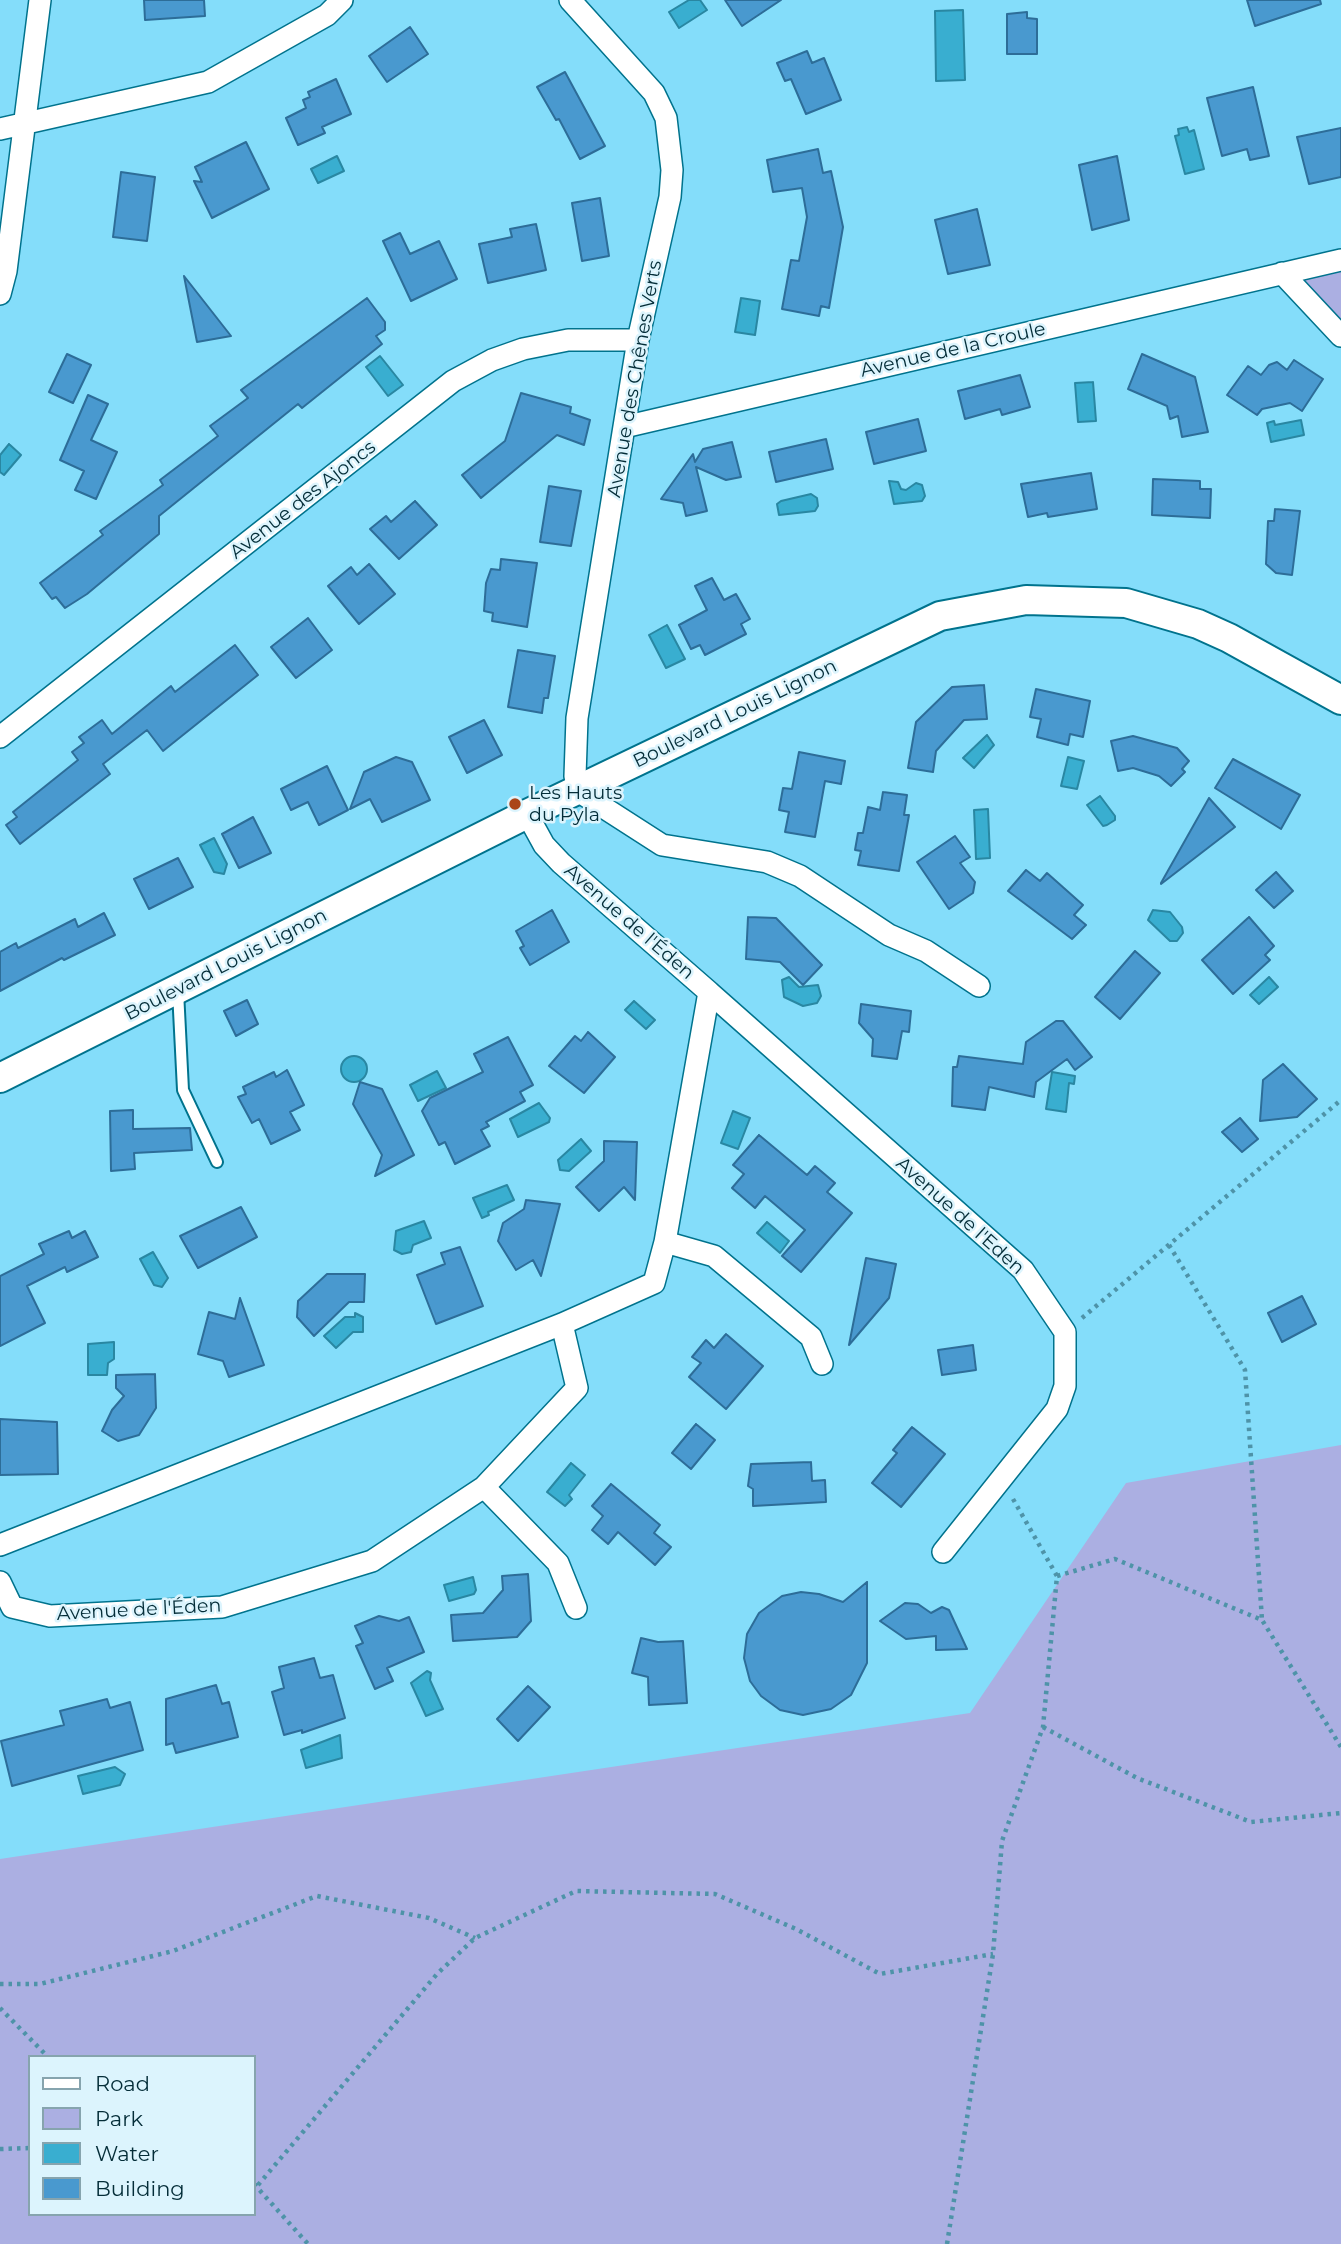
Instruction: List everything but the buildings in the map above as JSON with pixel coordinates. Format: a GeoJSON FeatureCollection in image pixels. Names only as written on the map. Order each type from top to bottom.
{"type":"FeatureCollection","features":[{"type":"Feature","properties":{"kind":"main road","name":"Boulevard Louis Lignon"},"geometry":{"type":"LineString","coordinates":[[0,1078],[527,814],[578,792],[940,616],[1026,600],[1095,600],[1151,609],[1229,638],[1341,700]]}},
{"type":"Feature","properties":{"kind":"street"},"geometry":{"type":"LineString","coordinates":[[0,294],[6,271],[40,0]]}},
{"type":"Feature","properties":{"kind":"street"},"geometry":{"type":"LineString","coordinates":[[0,129],[208,82],[327,15],[342,0]]}},
{"type":"Feature","properties":{"kind":"street","name":"Avenue des Chênes Verts"},"geometry":{"type":"LineString","coordinates":[[570,0],[654,93],[666,118],[671,141],[670,197],[638,340],[577,718],[575,776],[578,792]]}},
{"type":"Feature","properties":{"kind":"street","name":"Avenue de la Croule"},"geometry":{"type":"LineString","coordinates":[[624,427],[1341,260]]}},
{"type":"Feature","properties":{"kind":"street"},"geometry":{"type":"LineString","coordinates":[[1282,273],[1341,337]]}},
{"type":"Feature","properties":{"kind":"street","name":"Avenue des Ajoncs"},"geometry":{"type":"LineString","coordinates":[[0,737],[453,381],[492,360],[523,349],[568,340],[638,340]]}},
{"type":"Feature","properties":{"kind":"street"},"geometry":{"type":"LineString","coordinates":[[578,792],[662,845],[767,862],[800,876],[888,935],[926,951],[979,986]]}},
{"type":"Feature","properties":{"kind":"street","name":"Avenue de l'Éden"},"geometry":{"type":"LineString","coordinates":[[0,1545],[562,1324],[654,1283],[665,1242],[709,992],[561,863],[544,845],[527,814]]}},
{"type":"Feature","properties":{"kind":"street","name":"Avenue de l'Eden"},"geometry":{"type":"LineString","coordinates":[[709,992],[1023,1270],[1066,1332]]}},
{"type":"Feature","properties":{"kind":"street"},"geometry":{"type":"LineString","coordinates":[[665,1242],[714,1256],[811,1337],[822,1364]]}},
{"type":"Feature","properties":{"kind":"street","name":"Avenue de l'Éden"},"geometry":{"type":"LineString","coordinates":[[0,1582],[12,1606],[50,1616],[222,1607],[372,1561],[484,1487],[577,1388],[562,1324]]}},
{"type":"Feature","properties":{"kind":"street"},"geometry":{"type":"LineString","coordinates":[[943,1552],[1057,1409],[1065,1386],[1066,1332]]}},
{"type":"Feature","properties":{"kind":"street"},"geometry":{"type":"LineString","coordinates":[[484,1487],[558,1563],[576,1608]]}},
{"type":"Feature","properties":{"kind":"lane"},"geometry":{"type":"LineString","coordinates":[[178,989],[183,1090],[217,1162]]}},
{"type":"Feature","properties":{"kind":"path"},"geometry":{"type":"LineString","coordinates":[[1066,1332],[1341,1100]]}},
{"type":"Feature","properties":{"kind":"path"},"geometry":{"type":"LineString","coordinates":[[1169,1245],[1245,1370],[1262,1620],[1341,1747]]}},
{"type":"Feature","properties":{"kind":"path"},"geometry":{"type":"LineString","coordinates":[[947,2244],[993,1954],[1002,1841],[1043,1727],[1057,1576],[1002,1480]]}},
{"type":"Feature","properties":{"kind":"path"},"geometry":{"type":"LineString","coordinates":[[1057,1576],[1115,1559],[1262,1620]]}},
{"type":"Feature","properties":{"kind":"path"},"geometry":{"type":"LineString","coordinates":[[1043,1727],[1137,1778],[1251,1822],[1341,1813]]}},
{"type":"Feature","properties":{"kind":"path"},"geometry":{"type":"LineString","coordinates":[[308,2244],[256,2185],[437,1974],[475,1938],[576,1891],[715,1894],[796,1929],[880,1974],[993,1954]]}},
{"type":"Feature","properties":{"kind":"path"},"geometry":{"type":"LineString","coordinates":[[0,1984],[40,1984],[173,1951],[317,1896],[429,1918],[475,1938]]}},
{"type":"Feature","properties":{"kind":"path"},"geometry":{"type":"LineString","coordinates":[[0,2008],[46,2055]]}},
{"type":"Feature","properties":{"kind":"path"},"geometry":{"type":"LineString","coordinates":[[0,2149],[28,2148]]}},
{"type":"Feature","properties":{"kind":"green space"},"geometry":{"type":"Polygon","coordinates":[[[1341,262],[1341,334],[1286,275],[1341,262]]]}},
{"type":"Feature","properties":{"kind":"green space"},"geometry":{"type":"Polygon","coordinates":[[[1341,1445],[1341,2244],[0,2244],[0,1859],[970,1713],[1126,1483],[1341,1445]]]}},
{"type":"Feature","properties":{"kind":"water"},"geometry":{"type":"Polygon","coordinates":[[[689,0],[700,0],[707,10],[679,28],[669,12],[689,0]]]}},
{"type":"Feature","properties":{"kind":"water"},"geometry":{"type":"Polygon","coordinates":[[[963,10],[965,80],[936,81],[935,11],[963,10]]]}},
{"type":"Feature","properties":{"kind":"water"},"geometry":{"type":"Polygon","coordinates":[[[1187,127],[1189,132],[1194,130],[1204,169],[1185,174],[1175,136],[1179,135],[1178,129],[1187,127]]]}},
{"type":"Feature","properties":{"kind":"water"},"geometry":{"type":"Polygon","coordinates":[[[337,156],[344,171],[318,183],[311,169],[337,156]]]}},
{"type":"Feature","properties":{"kind":"water"},"geometry":{"type":"Polygon","coordinates":[[[741,298],[760,301],[755,335],[735,332],[741,298]]]}},
{"type":"Feature","properties":{"kind":"water"},"geometry":{"type":"Polygon","coordinates":[[[380,356],[403,385],[388,396],[366,367],[380,356]]]}},
{"type":"Feature","properties":{"kind":"water"},"geometry":{"type":"Polygon","coordinates":[[[1093,382],[1096,421],[1078,422],[1075,383],[1093,382]]]}},
{"type":"Feature","properties":{"kind":"water"},"geometry":{"type":"Polygon","coordinates":[[[1301,420],[1304,435],[1271,442],[1267,423],[1274,421],[1275,425],[1301,420]]]}},
{"type":"Feature","properties":{"kind":"water"},"geometry":{"type":"Polygon","coordinates":[[[9,444],[21,455],[4,475],[0,472],[0,455],[9,444]]]}},
{"type":"Feature","properties":{"kind":"water"},"geometry":{"type":"Polygon","coordinates":[[[889,481],[898,482],[901,489],[906,490],[916,483],[922,485],[925,496],[922,501],[894,504],[889,481]]]}},
{"type":"Feature","properties":{"kind":"water"},"geometry":{"type":"Polygon","coordinates":[[[811,494],[817,498],[818,506],[815,511],[779,515],[777,504],[781,501],[811,494]]]}},
{"type":"Feature","properties":{"kind":"water"},"geometry":{"type":"Polygon","coordinates":[[[667,625],[685,659],[666,668],[649,635],[667,625]]]}},
{"type":"Feature","properties":{"kind":"water"},"geometry":{"type":"Polygon","coordinates":[[[987,735],[994,745],[974,768],[963,758],[987,735]]]}},
{"type":"Feature","properties":{"kind":"water"},"geometry":{"type":"Polygon","coordinates":[[[1068,757],[1084,761],[1077,789],[1061,786],[1068,757]]]}},
{"type":"Feature","properties":{"kind":"water"},"geometry":{"type":"Polygon","coordinates":[[[1100,796],[1115,816],[1115,820],[1103,826],[1087,805],[1100,796]]]}},
{"type":"Feature","properties":{"kind":"water"},"geometry":{"type":"Polygon","coordinates":[[[988,809],[990,858],[976,859],[974,810],[988,809]]]}},
{"type":"Feature","properties":{"kind":"water"},"geometry":{"type":"Polygon","coordinates":[[[214,838],[227,864],[224,874],[214,872],[200,845],[214,838]]]}},
{"type":"Feature","properties":{"kind":"water"},"geometry":{"type":"Polygon","coordinates":[[[1153,910],[1170,912],[1182,927],[1183,933],[1177,941],[1170,941],[1148,920],[1153,910]]]}},
{"type":"Feature","properties":{"kind":"water"},"geometry":{"type":"Polygon","coordinates":[[[789,977],[799,987],[818,985],[821,996],[817,1003],[803,1006],[784,997],[782,980],[789,977]]]}},
{"type":"Feature","properties":{"kind":"water"},"geometry":{"type":"Polygon","coordinates":[[[1269,977],[1278,987],[1259,1004],[1250,995],[1269,977]]]}},
{"type":"Feature","properties":{"kind":"water"},"geometry":{"type":"Polygon","coordinates":[[[634,1001],[655,1020],[646,1029],[625,1010],[634,1001]]]}},
{"type":"Feature","properties":{"kind":"water"},"geometry":{"type":"Polygon","coordinates":[[[354,1056],[363,1060],[367,1069],[363,1078],[354,1082],[345,1078],[341,1069],[345,1060],[354,1056]]]}},
{"type":"Feature","properties":{"kind":"water"},"geometry":{"type":"Polygon","coordinates":[[[437,1071],[446,1088],[418,1101],[410,1085],[437,1071]]]}},
{"type":"Feature","properties":{"kind":"water"},"geometry":{"type":"Polygon","coordinates":[[[1052,1072],[1075,1076],[1074,1084],[1069,1083],[1066,1112],[1046,1109],[1052,1072]]]}},
{"type":"Feature","properties":{"kind":"water"},"geometry":{"type":"Polygon","coordinates":[[[539,1103],[550,1118],[549,1122],[518,1137],[510,1119],[539,1103]]]}},
{"type":"Feature","properties":{"kind":"water"},"geometry":{"type":"Polygon","coordinates":[[[733,1111],[750,1118],[738,1149],[721,1143],[733,1111]]]}},
{"type":"Feature","properties":{"kind":"water"},"geometry":{"type":"Polygon","coordinates":[[[581,1139],[591,1151],[569,1171],[560,1170],[558,1160],[581,1139]]]}},
{"type":"Feature","properties":{"kind":"water"},"geometry":{"type":"Polygon","coordinates":[[[507,1185],[514,1200],[488,1212],[489,1215],[482,1218],[473,1198],[507,1185]]]}},
{"type":"Feature","properties":{"kind":"water"},"geometry":{"type":"Polygon","coordinates":[[[424,1221],[431,1238],[413,1245],[411,1252],[402,1254],[394,1250],[396,1231],[424,1221]]]}},
{"type":"Feature","properties":{"kind":"water"},"geometry":{"type":"Polygon","coordinates":[[[767,1222],[789,1241],[780,1253],[757,1233],[767,1222]]]}},
{"type":"Feature","properties":{"kind":"water"},"geometry":{"type":"Polygon","coordinates":[[[153,1252],[168,1278],[162,1287],[154,1285],[140,1259],[153,1252]]]}},
{"type":"Feature","properties":{"kind":"water"},"geometry":{"type":"Polygon","coordinates":[[[355,1313],[363,1317],[363,1332],[353,1332],[336,1348],[324,1336],[345,1317],[355,1317],[355,1313]]]}},
{"type":"Feature","properties":{"kind":"water"},"geometry":{"type":"Polygon","coordinates":[[[114,1342],[114,1359],[108,1363],[107,1375],[88,1375],[88,1344],[114,1342]]]}},
{"type":"Feature","properties":{"kind":"water"},"geometry":{"type":"Polygon","coordinates":[[[571,1463],[585,1475],[569,1495],[572,1499],[565,1506],[547,1492],[571,1463]]]}},
{"type":"Feature","properties":{"kind":"water"},"geometry":{"type":"Polygon","coordinates":[[[473,1577],[476,1590],[474,1594],[449,1601],[444,1585],[473,1577]]]}},
{"type":"Feature","properties":{"kind":"water"},"geometry":{"type":"Polygon","coordinates":[[[427,1671],[431,1673],[430,1680],[443,1709],[426,1716],[411,1683],[427,1671]]]}},
{"type":"Feature","properties":{"kind":"water"},"geometry":{"type":"Polygon","coordinates":[[[340,1735],[342,1758],[306,1768],[301,1750],[340,1735]]]}},
{"type":"Feature","properties":{"kind":"water"},"geometry":{"type":"Polygon","coordinates":[[[115,1767],[125,1774],[120,1785],[83,1794],[78,1776],[115,1767]]]}},
{"type":"Feature","properties":{"kind":"place","name":"Les Hauts du Pyla"},"geometry":{"type":"Point","coordinates":[515,804]}}]}
